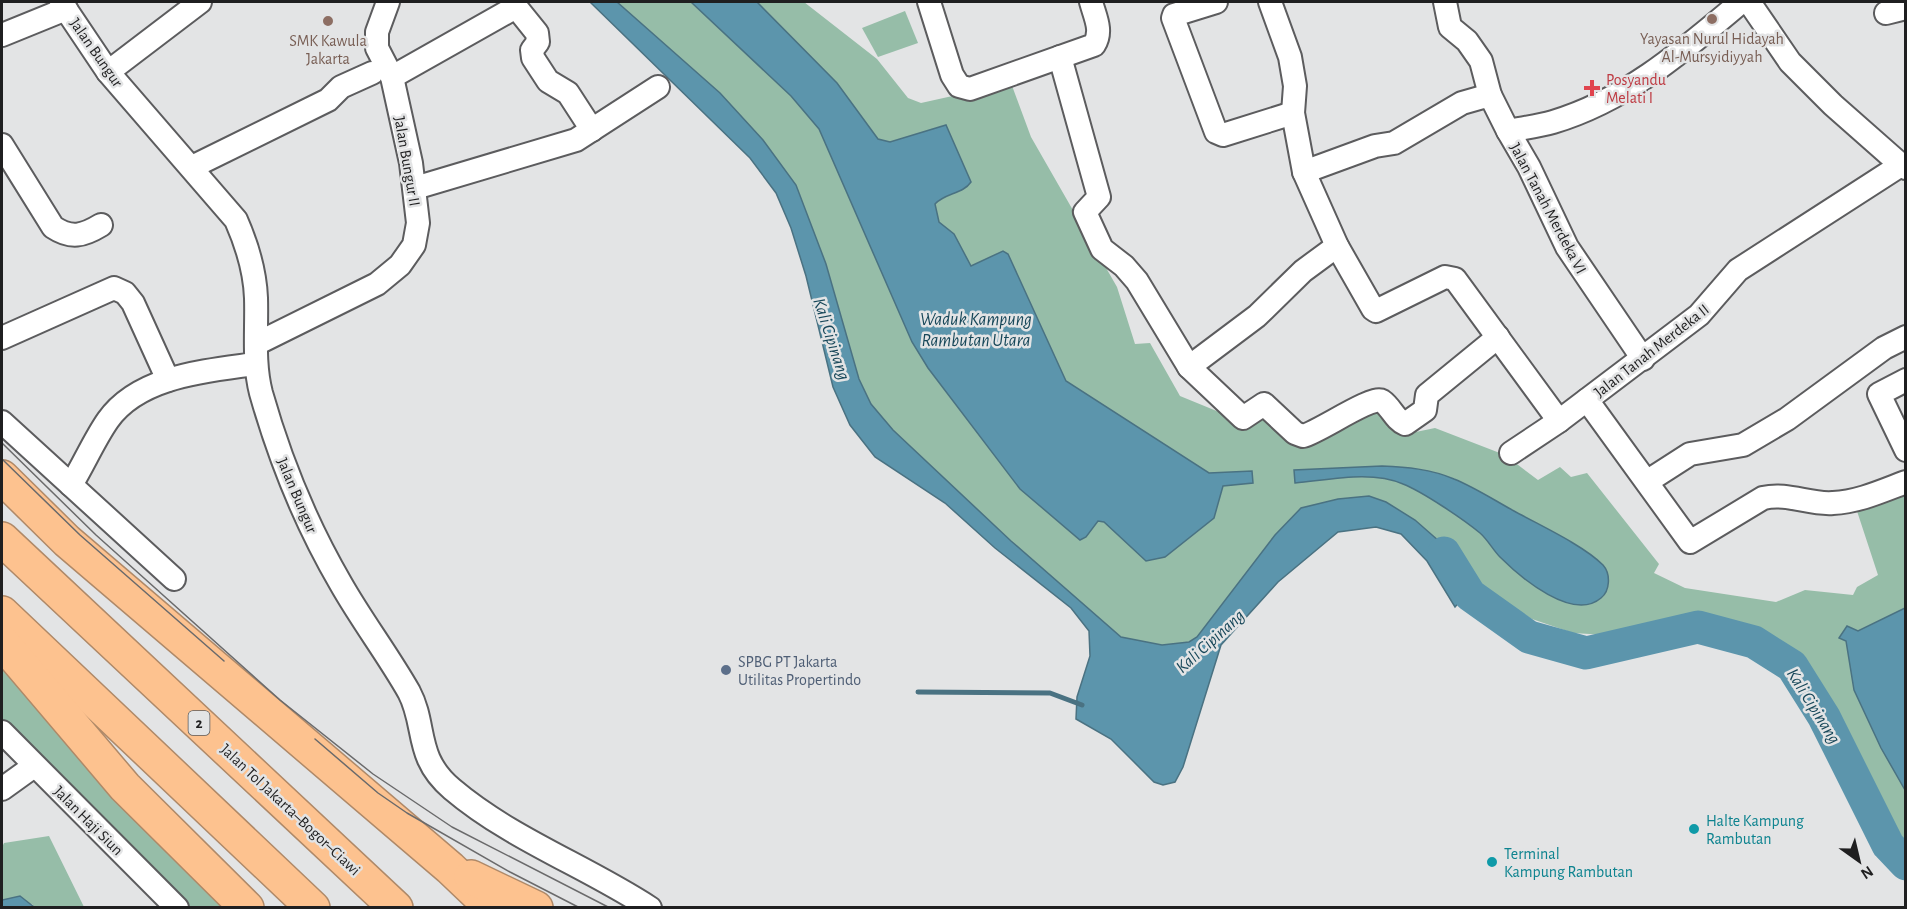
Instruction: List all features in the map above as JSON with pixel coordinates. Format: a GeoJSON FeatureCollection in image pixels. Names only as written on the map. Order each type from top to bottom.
{"type":"FeatureCollection","features":[{"type":"Feature","properties":{"kind":"highway"},"geometry":{"type":"LineString","coordinates":[[2,477],[67,541],[492,903]]}},
{"type":"Feature","properties":{"kind":"highway","name":"Jalan Tol Jakarta–Bogor–Ciawi"},"geometry":{"type":"LineString","coordinates":[[2,540],[396,908]]}},
{"type":"Feature","properties":{"kind":"highway"},"geometry":{"type":"LineString","coordinates":[[2,613],[313,908]]}},
{"type":"Feature","properties":{"kind":"highway"},"geometry":{"type":"LineString","coordinates":[[2,642],[125,787],[247,908]]}},
{"type":"Feature","properties":{"kind":"highway"},"geometry":{"type":"LineString","coordinates":[[450,868],[536,908]]}},
{"type":"Feature","properties":{"kind":"street"},"geometry":{"type":"LineString","coordinates":[[108,72],[200,2]]}},
{"type":"Feature","properties":{"kind":"street","name":"Jalan Bungur II"},"geometry":{"type":"LineString","coordinates":[[70,485],[107,421],[121,405],[168,380],[256,354],[377,284],[400,265],[414,245],[418,223],[415,188],[382,75],[378,48],[377,32],[387,2]]}},
{"type":"Feature","properties":{"kind":"street"},"geometry":{"type":"LineString","coordinates":[[929,2],[952,75],[959,86],[970,89],[1094,45],[1099,38],[1091,2]]}},
{"type":"Feature","properties":{"kind":"street"},"geometry":{"type":"LineString","coordinates":[[1216,2],[1174,15],[1173,18],[1214,128],[1223,135],[1293,112]]}},
{"type":"Feature","properties":{"kind":"street"},"geometry":{"type":"LineString","coordinates":[[1270,2],[1290,57],[1295,86],[1293,112],[1304,172],[1337,246],[1374,310],[1450,276],[1455,279],[1559,421]]}},
{"type":"Feature","properties":{"kind":"street"},"geometry":{"type":"LineString","coordinates":[[1445,2],[1450,27],[1467,41],[1481,61],[1490,95],[1508,131]]}},
{"type":"Feature","properties":{"kind":"street","name":"Jalan Tanah Merdeka VI"},"geometry":{"type":"LineString","coordinates":[[1643,359],[1567,247],[1530,167],[1508,131],[1552,122],[1627,90],[1655,73],[1741,2]]}},
{"type":"Feature","properties":{"kind":"street"},"geometry":{"type":"LineString","coordinates":[[1749,2],[1790,62],[1833,105],[1903,166]]}},
{"type":"Feature","properties":{"kind":"street"},"geometry":{"type":"LineString","coordinates":[[192,167],[328,100],[341,87],[382,75],[514,4],[537,33],[538,42],[531,53],[533,58],[548,81],[568,93],[592,130]]}},
{"type":"Feature","properties":{"kind":"street"},"geometry":{"type":"LineString","coordinates":[[2,35],[64,5]]}},
{"type":"Feature","properties":{"kind":"street","name":"Jalan Bungur"},"geometry":{"type":"LineString","coordinates":[[64,5],[108,72],[236,220],[248,247],[256,295],[256,354],[260,390],[287,475],[309,526],[342,585],[409,693],[423,746],[433,768],[450,788],[527,839],[623,890],[650,908]]}},
{"type":"Feature","properties":{"kind":"street"},"geometry":{"type":"LineString","coordinates":[[1060,57],[1099,197],[1095,204],[1087,209],[1086,217],[1102,249],[1124,266],[1137,280],[1189,367],[1243,418],[1264,404],[1295,433],[1303,436],[1332,423],[1372,399],[1382,400],[1405,424],[1425,410],[1427,395],[1498,337]]}},
{"type":"Feature","properties":{"kind":"street"},"geometry":{"type":"LineString","coordinates":[[415,188],[576,140],[658,87]]}},
{"type":"Feature","properties":{"kind":"street"},"geometry":{"type":"LineString","coordinates":[[1304,172],[1364,149],[1394,143],[1462,103],[1490,95]]}},
{"type":"Feature","properties":{"kind":"street"},"geometry":{"type":"LineString","coordinates":[[2,145],[53,227],[65,235],[76,236],[101,225]]}},
{"type":"Feature","properties":{"kind":"street","name":"Jalan Tanah Merdeka II"},"geometry":{"type":"LineString","coordinates":[[1511,453],[1559,421],[1699,315],[1738,270],[1903,166]]}},
{"type":"Feature","properties":{"kind":"street"},"geometry":{"type":"LineString","coordinates":[[1189,367],[1257,316],[1303,271],[1337,246]]}},
{"type":"Feature","properties":{"kind":"street"},"geometry":{"type":"LineString","coordinates":[[2,338],[114,288],[125,293],[133,303],[168,380]]}},
{"type":"Feature","properties":{"kind":"street"},"geometry":{"type":"LineString","coordinates":[[1648,481],[1697,451],[1743,445],[1786,419],[1884,348],[1905,337]]}},
{"type":"Feature","properties":{"kind":"street"},"geometry":{"type":"LineString","coordinates":[[1905,380],[1878,394],[1905,450]]}},
{"type":"Feature","properties":{"kind":"street"},"geometry":{"type":"LineString","coordinates":[[1587,400],[1648,481],[1690,542],[1763,498],[1776,495],[1833,503],[1862,498],[1905,482]]}},
{"type":"Feature","properties":{"kind":"street"},"geometry":{"type":"LineString","coordinates":[[2,422],[174,579]]}},
{"type":"Feature","properties":{"kind":"street","name":"Jalan Haji Siun"},"geometry":{"type":"LineString","coordinates":[[2,732],[177,908]]}},
{"type":"Feature","properties":{"kind":"street"},"geometry":{"type":"LineString","coordinates":[[2,789],[34,766]]}},
{"type":"Feature","properties":{"kind":"green space"},"geometry":{"type":"Polygon","coordinates":[[[617,2],[804,2],[877,59],[908,98],[921,103],[1011,83],[1031,137],[1117,287],[1135,344],[1150,343],[1180,396],[1241,421],[1262,407],[1303,444],[1374,404],[1406,434],[1435,428],[1505,455],[1538,480],[1560,467],[1571,477],[1587,473],[1659,564],[1654,573],[1685,588],[1776,602],[1805,590],[1853,595],[1857,587],[1878,575],[1856,508],[1905,489],[1905,847],[1884,823],[1823,694],[1802,663],[1781,644],[1745,628],[1699,617],[1606,635],[1573,633],[1532,619],[1474,585],[1460,564],[1415,520],[1301,508],[1275,535],[1197,637],[1190,642],[1162,645],[1121,637],[1011,541],[893,430],[871,404],[859,379],[826,264],[720,93],[617,2]]]}},
{"type":"Feature","properties":{"kind":"green space"},"geometry":{"type":"Polygon","coordinates":[[[905,11],[918,43],[878,57],[862,28],[905,11]]]}},
{"type":"Feature","properties":{"kind":"green space"},"geometry":{"type":"Polygon","coordinates":[[[2,642],[247,907],[177,907],[2,732],[2,642]]]}},
{"type":"Feature","properties":{"kind":"green space"},"geometry":{"type":"Polygon","coordinates":[[[49,836],[84,907],[34,907],[32,904],[2,900],[2,847],[4,843],[49,836]]]}},
{"type":"Feature","properties":{"kind":"water"},"geometry":{"type":"Polygon","coordinates":[[[590,2],[617,2],[720,93],[763,140],[796,185],[826,264],[859,379],[871,404],[893,430],[1011,541],[1121,637],[1162,645],[1189,642],[1197,637],[1275,535],[1301,508],[1338,499],[1369,496],[1386,502],[1415,520],[1440,542],[1474,585],[1455,607],[1427,561],[1401,534],[1376,527],[1338,532],[1278,582],[1221,645],[1183,767],[1175,782],[1163,785],[1154,782],[1111,739],[1076,719],[1077,697],[1090,656],[1089,631],[1071,608],[995,548],[945,503],[875,457],[850,425],[833,387],[806,276],[791,228],[776,193],[750,158],[590,2]]]}},
{"type":"Feature","properties":{"kind":"water","name":"Waduk Kampung Rambutan Utara"},"geometry":{"type":"Polygon","coordinates":[[[691,2],[757,2],[837,83],[878,139],[890,142],[946,125],[971,182],[968,186],[935,204],[939,222],[954,234],[971,266],[1003,251],[1008,254],[1066,381],[1209,473],[1252,471],[1253,483],[1223,486],[1214,518],[1165,557],[1146,561],[1104,522],[1098,521],[1086,537],[1080,540],[1020,489],[928,368],[912,342],[819,129],[791,96],[691,2]]]}},
{"type":"Feature","properties":{"kind":"water"},"geometry":{"type":"Polygon","coordinates":[[[1382,466],[1427,471],[1454,479],[1560,536],[1584,550],[1606,569],[1608,587],[1604,595],[1589,604],[1576,605],[1548,594],[1509,566],[1473,527],[1432,499],[1403,484],[1391,480],[1364,477],[1295,483],[1294,470],[1382,466]]]}},
{"type":"Feature","properties":{"kind":"water"},"geometry":{"type":"Polygon","coordinates":[[[1905,608],[1905,790],[1881,748],[1854,690],[1846,641],[1839,638],[1847,626],[1858,631],[1905,608]]]}},
{"type":"Feature","properties":{"kind":"water"},"geometry":{"type":"Polygon","coordinates":[[[20,896],[34,907],[2,907],[2,900],[20,896]]]}},
{"type":"Feature","properties":{"kind":"waterway","name":"Kali Cipinang"},"geometry":{"type":"LineString","coordinates":[[1444,553],[1470,595],[1529,637],[1586,653],[1698,627],[1754,642],[1792,666],[1824,717],[1888,845],[1906,864]]}},
{"type":"Feature","properties":{"kind":"waterway"},"geometry":{"type":"LineString","coordinates":[[918,692],[1050,693],[1082,705]]}},
{"type":"Feature","properties":{"kind":"tram line"},"geometry":{"type":"LineString","coordinates":[[2,443],[96,535],[280,700],[373,774],[452,827],[610,908]]}},
{"type":"Feature","properties":{"kind":"tram line"},"geometry":{"type":"LineString","coordinates":[[2,459],[80,535],[224,661]]}},
{"type":"Feature","properties":{"kind":"tram line"},"geometry":{"type":"LineString","coordinates":[[315,739],[378,793],[407,813],[510,872],[580,908]]}},
{"type":"Feature","properties":{"kind":"place","name":"Yayasan Nurul Hidayah Al-Mursyidiyyah"},"geometry":{"type":"Point","coordinates":[1712,19]}},
{"type":"Feature","properties":{"kind":"place","name":"SMK Kawula Jakarta"},"geometry":{"type":"Point","coordinates":[328,21]}},
{"type":"Feature","properties":{"kind":"place","name":"Posyandu Melati I"},"geometry":{"type":"Point","coordinates":[1592,88]}},
{"type":"Feature","properties":{"kind":"place","name":"SPBG PT Jakarta Utilitas Propertindo"},"geometry":{"type":"Point","coordinates":[726,670]}},
{"type":"Feature","properties":{"kind":"place","name":"Halte Kampung Rambutan"},"geometry":{"type":"Point","coordinates":[1694,829]}},
{"type":"Feature","properties":{"kind":"place","name":"Terminal Kampung Rambutan"},"geometry":{"type":"Point","coordinates":[1492,862]}}]}
